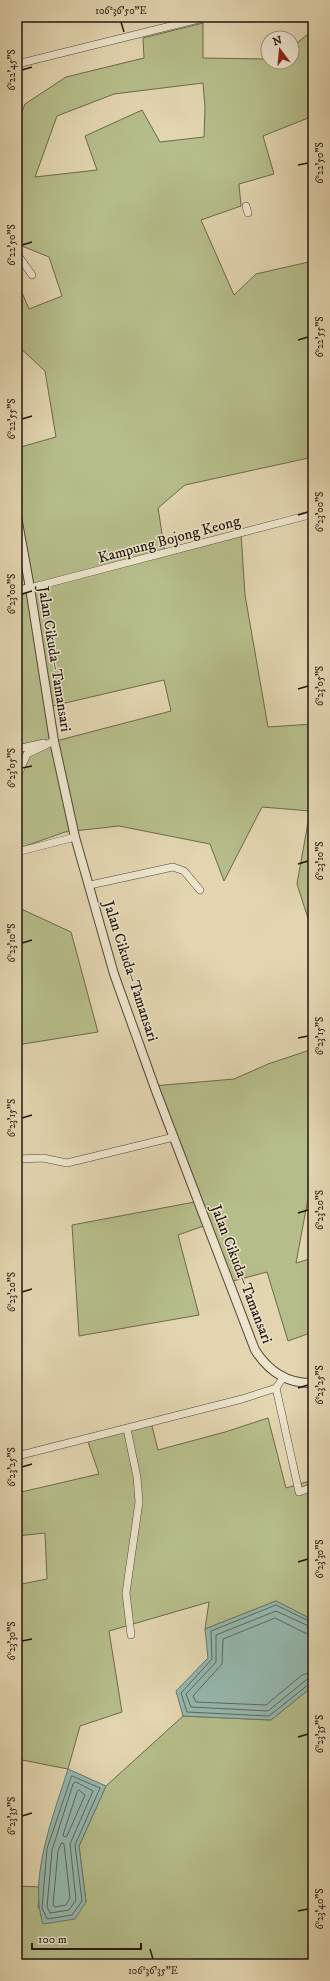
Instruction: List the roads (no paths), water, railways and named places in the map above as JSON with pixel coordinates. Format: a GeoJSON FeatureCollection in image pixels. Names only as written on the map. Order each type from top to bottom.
{"type":"FeatureCollection","features":[{"type":"Feature","properties":{"kind":"street"},"geometry":{"type":"LineString","coordinates":[[17,64],[207,17]]}},
{"type":"Feature","properties":{"kind":"street"},"geometry":{"type":"LineString","coordinates":[[17,254],[32,275]]}},
{"type":"Feature","properties":{"kind":"street","name":"Kampung Bojong Keong"},"geometry":{"type":"LineString","coordinates":[[30,588],[313,514]]}},
{"type":"Feature","properties":{"kind":"street","name":"Jalan Cikuda–Tamansari"},"geometry":{"type":"LineString","coordinates":[[17,517],[30,588],[54,741],[75,836],[114,974],[174,1137],[256,1350],[271,1370],[283,1378],[298,1383],[313,1383]]}},
{"type":"Feature","properties":{"kind":"street"},"geometry":{"type":"LineString","coordinates":[[17,591],[30,588]]}},
{"type":"Feature","properties":{"kind":"street"},"geometry":{"type":"LineString","coordinates":[[17,749],[54,741]]}},
{"type":"Feature","properties":{"kind":"street"},"geometry":{"type":"LineString","coordinates":[[17,776],[27,754],[54,741]]}},
{"type":"Feature","properties":{"kind":"street"},"geometry":{"type":"LineString","coordinates":[[17,852],[75,836]]}},
{"type":"Feature","properties":{"kind":"street"},"geometry":{"type":"LineString","coordinates":[[90,885],[173,867],[184,871],[200,890]]}},
{"type":"Feature","properties":{"kind":"street"},"geometry":{"type":"LineString","coordinates":[[17,1159],[43,1158],[67,1163],[174,1137]]}},
{"type":"Feature","properties":{"kind":"street"},"geometry":{"type":"LineString","coordinates":[[17,1456],[242,1399],[276,1388],[283,1378]]}},
{"type":"Feature","properties":{"kind":"street"},"geometry":{"type":"LineString","coordinates":[[276,1388],[299,1492],[313,1487]]}},
{"type":"Feature","properties":{"kind":"street"},"geometry":{"type":"LineString","coordinates":[[128,1429],[137,1477],[139,1502],[126,1593],[131,1635]]}},
{"type":"Feature","properties":{"kind":"water"},"geometry":{"type":"Polygon","coordinates":[[[276,1601],[313,1620],[313,1686],[271,1720],[183,1716],[176,1691],[208,1658],[205,1629],[276,1601]]]}},
{"type":"Feature","properties":{"kind":"water"},"geometry":{"type":"Polygon","coordinates":[[[68,1769],[106,1786],[79,1846],[86,1902],[75,1919],[43,1924],[39,1906],[41,1867],[50,1826],[68,1769]]]}}]}
